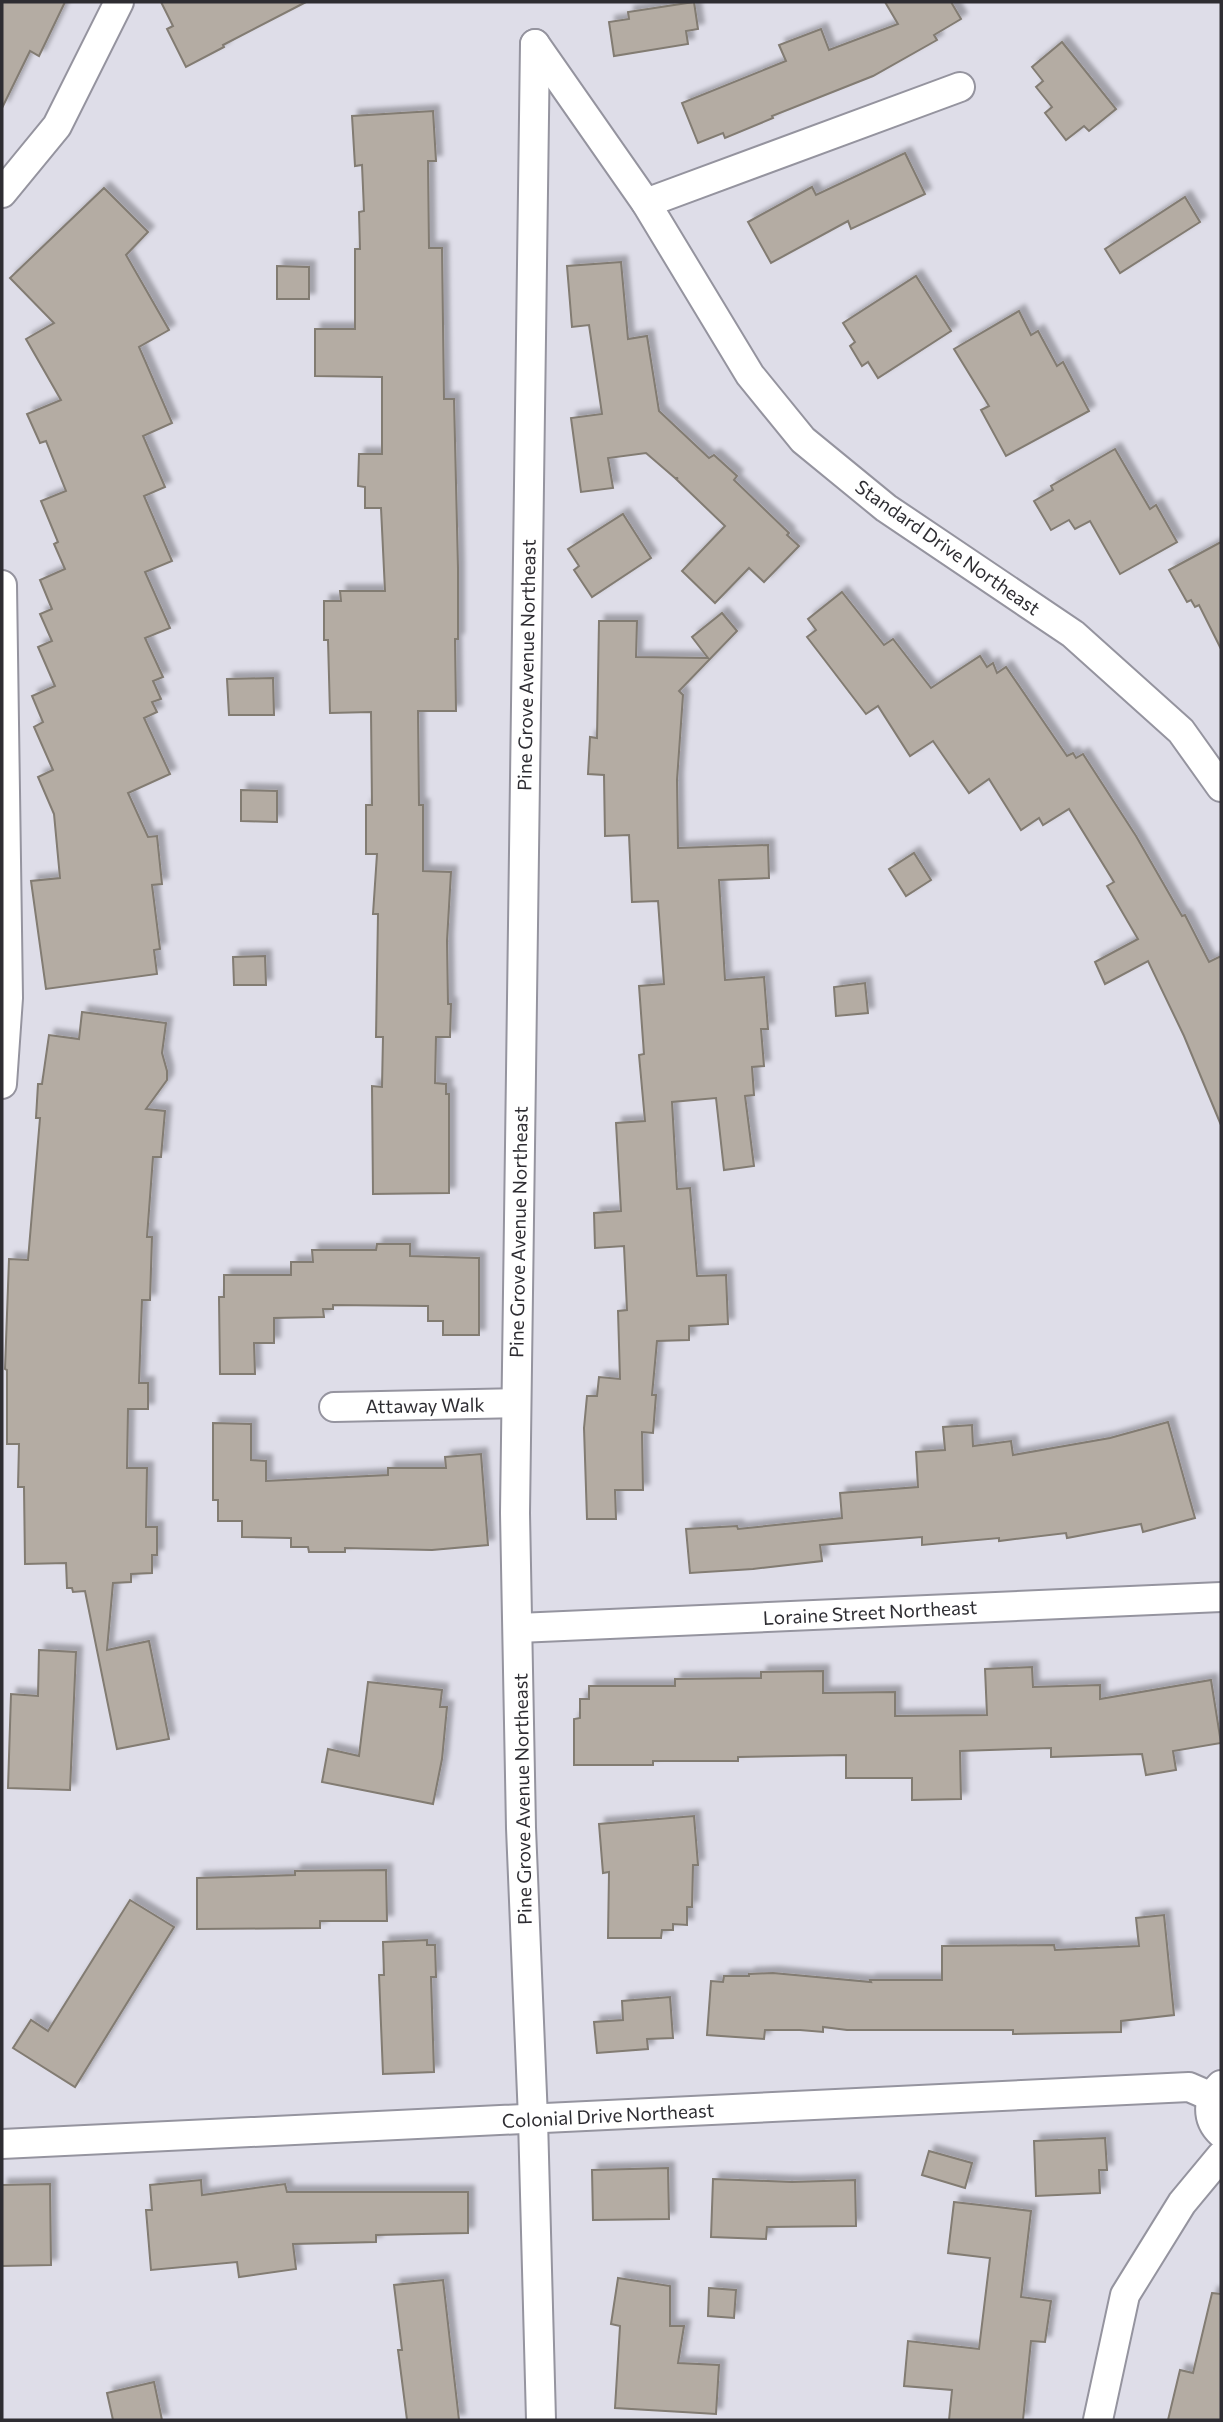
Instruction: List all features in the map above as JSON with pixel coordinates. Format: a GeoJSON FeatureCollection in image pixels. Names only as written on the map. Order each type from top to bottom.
{"type":"FeatureCollection","features":[{"type":"Feature","properties":{"kind":"street"},"geometry":{"type":"LineString","coordinates":[[2,193],[57,126],[119,2]]}},
{"type":"Feature","properties":{"kind":"street","name":"Standard Drive Northeast"},"geometry":{"type":"LineString","coordinates":[[535,44],[646,203],[751,375],[803,440],[886,508],[1073,635],[1181,731],[1221,787]]}},
{"type":"Feature","properties":{"kind":"street","name":"Pine Grove Avenue Northeast"},"geometry":{"type":"LineString","coordinates":[[535,44],[515,1513],[521,1828],[533,2119],[541,2420]]}},
{"type":"Feature","properties":{"kind":"street"},"geometry":{"type":"LineString","coordinates":[[646,203],[960,88]]}},
{"type":"Feature","properties":{"kind":"street"},"geometry":{"type":"LineString","coordinates":[[2,584],[3,878],[8,998],[2,1084]]}},
{"type":"Feature","properties":{"kind":"street","name":"Attaway Walk"},"geometry":{"type":"LineString","coordinates":[[334,1407],[516,1403]]}},
{"type":"Feature","properties":{"kind":"street","name":"Loraine Street Northeast"},"geometry":{"type":"LineString","coordinates":[[519,1628],[1221,1597]]}},
{"type":"Feature","properties":{"kind":"street","name":"Colonial Drive Northeast"},"geometry":{"type":"LineString","coordinates":[[2,2144],[1189,2087],[1217,2091]]}},
{"type":"Feature","properties":{"kind":"street"},"geometry":{"type":"LineString","coordinates":[[1217,2091],[1210,2108],[1211,2119],[1221,2133]]}},
{"type":"Feature","properties":{"kind":"street"},"geometry":{"type":"LineString","coordinates":[[1098,2420],[1125,2295],[1182,2203],[1221,2156]]}},
{"type":"Feature","properties":{"kind":"building"},"geometry":{"type":"Polygon","coordinates":[[[2,2],[65,2],[39,56],[30,51],[2,108],[2,2]]]}},
{"type":"Feature","properties":{"kind":"building"},"geometry":{"type":"Polygon","coordinates":[[[161,2],[306,2],[186,67],[167,29],[173,26],[161,2]]]}},
{"type":"Feature","properties":{"kind":"building"},"geometry":{"type":"Polygon","coordinates":[[[694,2],[698,29],[686,31],[688,44],[614,56],[609,22],[629,19],[628,12],[694,2]]]}},
{"type":"Feature","properties":{"kind":"building"},"geometry":{"type":"Polygon","coordinates":[[[885,2],[951,2],[961,19],[934,35],[937,40],[873,76],[772,116],[773,118],[725,138],[723,133],[698,143],[682,103],[786,61],[779,45],[821,29],[829,50],[898,24],[885,2]]]}},
{"type":"Feature","properties":{"kind":"building"},"geometry":{"type":"Polygon","coordinates":[[[1062,42],[1116,109],[1089,131],[1084,126],[1066,140],[1045,113],[1052,107],[1036,87],[1043,81],[1032,67],[1062,42]]]}},
{"type":"Feature","properties":{"kind":"building"},"geometry":{"type":"Polygon","coordinates":[[[433,111],[436,161],[428,161],[429,248],[442,248],[444,399],[454,399],[458,639],[455,639],[456,711],[418,711],[419,805],[423,805],[423,871],[451,872],[447,941],[450,1037],[436,1037],[435,1083],[446,1084],[446,1094],[449,1094],[449,1193],[373,1194],[372,1086],[382,1087],[383,1037],[376,1037],[378,914],[373,914],[377,854],[366,854],[366,805],[372,805],[371,712],[330,713],[324,601],[341,601],[340,591],[385,591],[381,508],[365,508],[365,487],[358,486],[359,454],[382,454],[382,377],[315,376],[315,329],[355,329],[355,249],[360,249],[359,212],[364,211],[362,165],[355,166],[352,116],[433,111]]]}},
{"type":"Feature","properties":{"kind":"building"},"geometry":{"type":"Polygon","coordinates":[[[905,153],[925,194],[851,229],[848,221],[771,263],[748,222],[812,187],[816,195],[905,153]]]}},
{"type":"Feature","properties":{"kind":"building"},"geometry":{"type":"Polygon","coordinates":[[[104,188],[148,232],[126,255],[169,330],[139,347],[172,423],[143,436],[165,487],[144,496],[172,561],[145,572],[170,628],[145,638],[163,677],[153,681],[161,699],[152,702],[157,712],[144,718],[170,774],[128,793],[148,837],[157,836],[162,884],[152,885],[160,949],[154,950],[157,974],[46,989],[31,881],[60,878],[54,814],[38,777],[53,770],[34,727],[43,722],[32,696],[55,686],[38,647],[52,641],[40,614],[52,609],[40,580],[65,569],[54,544],[58,542],[41,501],[66,491],[46,441],[40,443],[27,414],[61,400],[26,339],[54,323],[10,278],[104,188]]]}},
{"type":"Feature","properties":{"kind":"building"},"geometry":{"type":"Polygon","coordinates":[[[1185,197],[1200,222],[1120,273],[1105,249],[1185,197]]]}},
{"type":"Feature","properties":{"kind":"building"},"geometry":{"type":"Polygon","coordinates":[[[621,262],[628,339],[647,336],[659,411],[709,458],[714,455],[737,476],[734,480],[799,546],[764,582],[749,568],[715,603],[682,571],[725,526],[676,479],[678,478],[646,453],[608,458],[613,488],[581,492],[571,418],[602,414],[589,325],[572,327],[567,266],[621,262]]]}},
{"type":"Feature","properties":{"kind":"building"},"geometry":{"type":"Polygon","coordinates":[[[277,266],[309,267],[309,299],[277,299],[277,266]]]}},
{"type":"Feature","properties":{"kind":"building"},"geometry":{"type":"Polygon","coordinates":[[[916,276],[951,331],[878,378],[868,362],[862,366],[850,346],[855,342],[843,323],[916,276]]]}},
{"type":"Feature","properties":{"kind":"building"},"geometry":{"type":"Polygon","coordinates":[[[1019,311],[1031,335],[1038,331],[1057,366],[1063,362],[1089,411],[1006,456],[981,410],[989,406],[954,349],[1019,311]]]}},
{"type":"Feature","properties":{"kind":"building"},"geometry":{"type":"Polygon","coordinates":[[[1115,449],[1150,509],[1156,505],[1177,542],[1120,574],[1090,521],[1075,529],[1069,520],[1051,530],[1034,501],[1053,490],[1051,486],[1115,449]]]}},
{"type":"Feature","properties":{"kind":"building"},"geometry":{"type":"Polygon","coordinates":[[[623,514],[651,558],[592,597],[574,570],[579,566],[568,549],[623,514]]]}},
{"type":"Feature","properties":{"kind":"building"},"geometry":{"type":"Polygon","coordinates":[[[1221,542],[1221,649],[1199,605],[1195,607],[1191,600],[1187,602],[1169,570],[1221,542]]]}},
{"type":"Feature","properties":{"kind":"building"},"geometry":{"type":"Polygon","coordinates":[[[842,592],[884,645],[893,639],[931,688],[980,656],[987,667],[993,663],[997,673],[1006,667],[1067,756],[1073,753],[1076,758],[1083,754],[1136,836],[1182,916],[1185,915],[1209,962],[1221,956],[1221,1125],[1184,1036],[1148,961],[1105,984],[1095,962],[1138,939],[1107,886],[1114,882],[1069,809],[1043,825],[1039,818],[1021,830],[989,779],[969,793],[933,741],[910,756],[878,706],[866,714],[807,637],[816,630],[808,619],[842,592]]]}},
{"type":"Feature","properties":{"kind":"building"},"geometry":{"type":"Polygon","coordinates":[[[722,613],[737,631],[679,691],[683,695],[677,780],[678,848],[768,845],[769,878],[719,880],[725,980],[764,977],[768,1029],[761,1029],[764,1066],[752,1067],[754,1095],[745,1096],[754,1166],[724,1170],[716,1098],[672,1102],[677,1189],[690,1188],[697,1276],[726,1275],[728,1324],[689,1326],[689,1340],[657,1341],[652,1395],[656,1395],[653,1433],[642,1432],[643,1490],[615,1490],[616,1519],[587,1519],[584,1428],[587,1396],[597,1396],[599,1377],[620,1379],[618,1311],[627,1310],[624,1246],[595,1248],[594,1213],[621,1211],[616,1123],[645,1121],[639,1055],[644,1054],[639,986],[664,984],[658,901],[632,902],[629,835],[605,836],[604,775],[588,774],[590,737],[597,738],[599,621],[637,621],[636,657],[708,658],[692,637],[722,613]]]}},
{"type":"Feature","properties":{"kind":"building"},"geometry":{"type":"Polygon","coordinates":[[[273,678],[274,715],[229,715],[227,679],[273,678]]]}},
{"type":"Feature","properties":{"kind":"building"},"geometry":{"type":"Polygon","coordinates":[[[241,790],[277,791],[277,822],[241,821],[241,790]]]}},
{"type":"Feature","properties":{"kind":"building"},"geometry":{"type":"Polygon","coordinates":[[[914,853],[931,880],[906,896],[889,869],[914,853]]]}},
{"type":"Feature","properties":{"kind":"building"},"geometry":{"type":"Polygon","coordinates":[[[265,956],[266,985],[234,985],[233,957],[265,956]]]}},
{"type":"Feature","properties":{"kind":"building"},"geometry":{"type":"Polygon","coordinates":[[[865,983],[868,1013],[836,1016],[834,987],[865,983]]]}},
{"type":"Feature","properties":{"kind":"building"},"geometry":{"type":"Polygon","coordinates":[[[82,1012],[166,1023],[162,1053],[167,1080],[146,1109],[165,1111],[161,1157],[153,1157],[147,1237],[152,1237],[150,1300],[142,1300],[139,1383],[148,1383],[148,1409],[128,1409],[127,1468],[147,1468],[146,1527],[157,1527],[157,1555],[152,1555],[152,1573],[131,1574],[131,1582],[113,1583],[107,1650],[149,1641],[169,1739],[117,1749],[85,1591],[73,1592],[72,1588],[67,1588],[66,1563],[25,1564],[24,1487],[18,1487],[19,1444],[7,1444],[5,1369],[9,1259],[28,1260],[40,1118],[36,1118],[38,1084],[42,1084],[49,1035],[79,1039],[82,1012]]]}},
{"type":"Feature","properties":{"kind":"building"},"geometry":{"type":"Polygon","coordinates":[[[377,1244],[410,1244],[410,1256],[479,1258],[479,1335],[443,1335],[443,1321],[428,1321],[428,1306],[333,1305],[333,1309],[323,1309],[324,1317],[274,1318],[274,1343],[254,1343],[255,1374],[220,1374],[219,1297],[224,1297],[224,1275],[291,1275],[291,1262],[313,1262],[312,1250],[376,1250],[377,1244]]]}},
{"type":"Feature","properties":{"kind":"building"},"geometry":{"type":"Polygon","coordinates":[[[1168,1422],[1195,1518],[1143,1532],[1141,1524],[1067,1538],[1066,1533],[999,1541],[999,1538],[922,1545],[922,1537],[820,1545],[822,1561],[690,1573],[686,1529],[737,1526],[738,1529],[842,1518],[840,1493],[918,1487],[916,1452],[945,1450],[943,1427],[972,1425],[973,1446],[1011,1441],[1013,1455],[1110,1438],[1168,1422]]]}},
{"type":"Feature","properties":{"kind":"building"},"geometry":{"type":"Polygon","coordinates":[[[213,1423],[251,1424],[251,1460],[266,1461],[266,1481],[388,1475],[388,1468],[446,1468],[445,1457],[481,1454],[488,1545],[432,1550],[345,1548],[345,1552],[309,1552],[308,1547],[291,1547],[291,1538],[242,1537],[242,1521],[218,1521],[218,1500],[213,1500],[213,1423]]]}},
{"type":"Feature","properties":{"kind":"building"},"geometry":{"type":"Polygon","coordinates":[[[39,1650],[76,1652],[70,1790],[8,1788],[11,1694],[38,1696],[39,1650]]]}},
{"type":"Feature","properties":{"kind":"building"},"geometry":{"type":"Polygon","coordinates":[[[1032,1667],[1033,1687],[1100,1685],[1100,1699],[1211,1680],[1221,1743],[1173,1751],[1176,1770],[1146,1775],[1142,1754],[1051,1757],[1051,1748],[960,1751],[961,1799],[912,1800],[912,1778],[846,1778],[846,1755],[738,1757],[738,1761],[653,1761],[653,1765],[574,1765],[574,1719],[580,1718],[580,1699],[589,1699],[589,1686],[675,1686],[675,1679],[761,1678],[761,1672],[823,1671],[823,1693],[895,1692],[895,1716],[987,1715],[985,1669],[1032,1667]]]}},
{"type":"Feature","properties":{"kind":"building"},"geometry":{"type":"Polygon","coordinates":[[[368,1682],[442,1690],[440,1707],[447,1707],[442,1759],[433,1804],[322,1782],[328,1749],[359,1756],[368,1682]]]}},
{"type":"Feature","properties":{"kind":"building"},"geometry":{"type":"Polygon","coordinates":[[[694,1816],[698,1865],[693,1865],[692,1907],[687,1907],[687,1925],[673,1924],[673,1930],[662,1930],[661,1938],[608,1938],[609,1872],[603,1873],[599,1824],[694,1816]]]}},
{"type":"Feature","properties":{"kind":"building"},"geometry":{"type":"Polygon","coordinates":[[[386,1870],[387,1921],[320,1921],[320,1928],[197,1929],[197,1878],[295,1875],[295,1871],[386,1870]]]}},
{"type":"Feature","properties":{"kind":"building"},"geometry":{"type":"Polygon","coordinates":[[[130,1900],[174,1927],[75,2087],[13,2048],[31,2020],[48,2031],[130,1900]]]}},
{"type":"Feature","properties":{"kind":"building"},"geometry":{"type":"Polygon","coordinates":[[[1164,1915],[1174,2015],[1121,2021],[1121,2032],[1013,2034],[1013,2030],[847,2030],[823,2027],[823,2032],[765,2030],[764,2039],[707,2035],[711,1981],[723,1982],[724,1976],[773,1973],[871,1982],[870,1980],[942,1980],[942,1946],[1054,1945],[1055,1950],[1139,1946],[1136,1918],[1164,1915]]]}},
{"type":"Feature","properties":{"kind":"building"},"geometry":{"type":"Polygon","coordinates":[[[427,1940],[427,1945],[435,1945],[436,1977],[431,1977],[434,2072],[383,2074],[379,1975],[384,1975],[383,1942],[427,1940]]]}},
{"type":"Feature","properties":{"kind":"building"},"geometry":{"type":"Polygon","coordinates":[[[670,1997],[673,2038],[647,2039],[648,2049],[597,2053],[594,2022],[623,2020],[622,2001],[670,1997]]]}},
{"type":"Feature","properties":{"kind":"building"},"geometry":{"type":"Polygon","coordinates":[[[1105,2138],[1107,2170],[1099,2170],[1100,2193],[1036,2196],[1034,2141],[1105,2138]]]}},
{"type":"Feature","properties":{"kind":"building"},"geometry":{"type":"Polygon","coordinates":[[[929,2151],[972,2163],[965,2188],[922,2175],[929,2151]]]}},
{"type":"Feature","properties":{"kind":"building"},"geometry":{"type":"Polygon","coordinates":[[[668,2168],[669,2219],[593,2220],[592,2170],[668,2168]]]}},
{"type":"Feature","properties":{"kind":"building"},"geometry":{"type":"Polygon","coordinates":[[[713,2179],[792,2182],[855,2180],[856,2226],[767,2227],[766,2239],[711,2237],[713,2179]]]}},
{"type":"Feature","properties":{"kind":"building"},"geometry":{"type":"Polygon","coordinates":[[[201,2180],[202,2195],[285,2184],[287,2192],[468,2192],[468,2233],[376,2235],[376,2242],[293,2244],[296,2269],[239,2277],[237,2262],[151,2270],[146,2210],[152,2210],[150,2185],[201,2180]]]}},
{"type":"Feature","properties":{"kind":"building"},"geometry":{"type":"Polygon","coordinates":[[[50,2184],[51,2265],[2,2266],[2,2185],[50,2184]]]}},
{"type":"Feature","properties":{"kind":"building"},"geometry":{"type":"Polygon","coordinates":[[[954,2202],[1031,2211],[1021,2297],[1051,2301],[1045,2342],[1031,2341],[1023,2420],[949,2420],[952,2390],[904,2386],[908,2341],[979,2349],[990,2258],[948,2253],[954,2202]]]}},
{"type":"Feature","properties":{"kind":"building"},"geometry":{"type":"Polygon","coordinates":[[[618,2278],[670,2286],[670,2326],[684,2326],[678,2363],[719,2365],[716,2414],[615,2408],[620,2326],[611,2324],[618,2278]]]}},
{"type":"Feature","properties":{"kind":"building"},"geometry":{"type":"Polygon","coordinates":[[[443,2280],[459,2420],[407,2420],[398,2350],[402,2350],[394,2285],[443,2280]]]}},
{"type":"Feature","properties":{"kind":"building"},"geometry":{"type":"Polygon","coordinates":[[[709,2288],[736,2290],[734,2318],[708,2316],[709,2288]]]}},
{"type":"Feature","properties":{"kind":"building"},"geometry":{"type":"Polygon","coordinates":[[[1212,2293],[1221,2294],[1221,2420],[1168,2420],[1180,2370],[1193,2373],[1212,2293]]]}},
{"type":"Feature","properties":{"kind":"building"},"geometry":{"type":"Polygon","coordinates":[[[154,2382],[162,2420],[113,2420],[107,2393],[154,2382]]]}}]}
